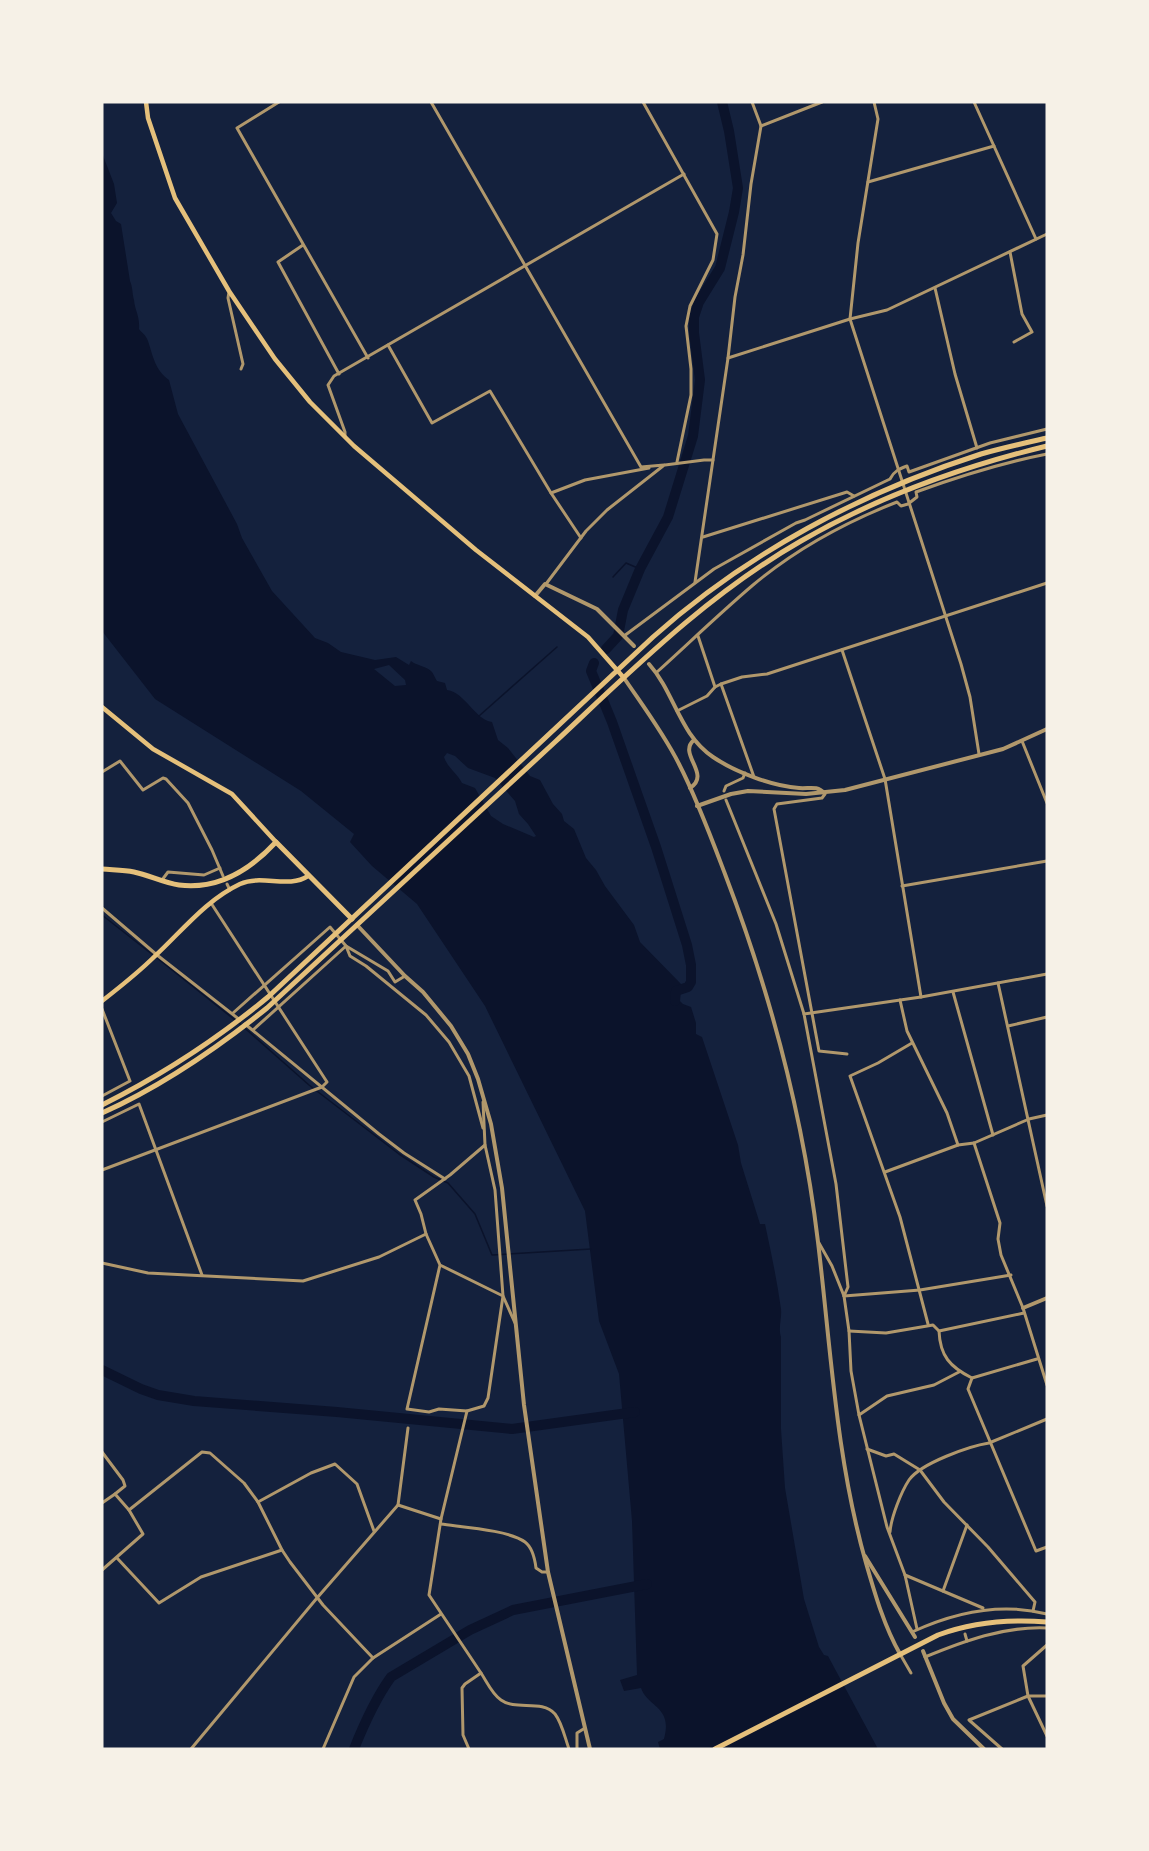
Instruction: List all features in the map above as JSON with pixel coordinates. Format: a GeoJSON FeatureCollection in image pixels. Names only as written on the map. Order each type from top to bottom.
{"type":"FeatureCollection","features":[{"type":"Feature","properties":{"kind":"main road"},"geometry":{"type":"LineString","coordinates":[[146,102],[148,118],[175,198],[229,291],[275,359],[310,402],[345,437],[476,550],[588,637],[624,678]]}},
{"type":"Feature","properties":{"kind":"main road"},"geometry":{"type":"LineString","coordinates":[[102,1105],[162,1073],[235,1024],[268,997],[674,619],[761,557],[824,520],[901,483],[983,454],[1047,438]]}},
{"type":"Feature","properties":{"kind":"main road"},"geometry":{"type":"LineString","coordinates":[[102,1113],[180,1071],[241,1029],[344,937],[656,647],[735,583],[826,527],[855,512],[963,469],[1047,446]]}},
{"type":"Feature","properties":{"kind":"main road"},"geometry":{"type":"LineString","coordinates":[[102,707],[153,749],[232,794],[357,925]]}},
{"type":"Feature","properties":{"kind":"main road"},"geometry":{"type":"LineString","coordinates":[[102,869],[133,872],[177,885],[194,886],[222,881],[242,872],[254,864],[276,842]]}},
{"type":"Feature","properties":{"kind":"main road"},"geometry":{"type":"LineString","coordinates":[[102,1001],[157,955],[181,929],[230,890],[247,882],[284,882],[308,876]]}},
{"type":"Feature","properties":{"kind":"main road"},"geometry":{"type":"LineString","coordinates":[[715,1749],[938,1635],[973,1624],[1020,1620],[1047,1622]]}},
{"type":"Feature","properties":{"kind":"street"},"geometry":{"type":"LineString","coordinates":[[279,102],[237,128],[368,358]]}},
{"type":"Feature","properties":{"kind":"street"},"geometry":{"type":"LineString","coordinates":[[431,102],[641,467],[664,465]]}},
{"type":"Feature","properties":{"kind":"street"},"geometry":{"type":"LineString","coordinates":[[643,102],[717,234],[713,260],[690,306],[686,326],[691,395],[677,462]]}},
{"type":"Feature","properties":{"kind":"street"},"geometry":{"type":"LineString","coordinates":[[695,582],[761,126],[752,102]]}},
{"type":"Feature","properties":{"kind":"street"},"geometry":{"type":"LineString","coordinates":[[761,126],[822,102]]}},
{"type":"Feature","properties":{"kind":"street"},"geometry":{"type":"LineString","coordinates":[[874,102],[878,118],[858,243],[850,319],[970,697],[979,754]]}},
{"type":"Feature","properties":{"kind":"street"},"geometry":{"type":"LineString","coordinates":[[974,102],[1036,239]]}},
{"type":"Feature","properties":{"kind":"street"},"geometry":{"type":"LineString","coordinates":[[868,182],[994,146]]}},
{"type":"Feature","properties":{"kind":"street"},"geometry":{"type":"LineString","coordinates":[[345,437],[328,385],[334,376],[684,174]]}},
{"type":"Feature","properties":{"kind":"street"},"geometry":{"type":"LineString","coordinates":[[728,358],[850,319],[887,310],[1047,234]]}},
{"type":"Feature","properties":{"kind":"street"},"geometry":{"type":"LineString","coordinates":[[303,245],[278,262],[339,374]]}},
{"type":"Feature","properties":{"kind":"street"},"geometry":{"type":"LineString","coordinates":[[1010,252],[1022,314],[1032,332],[1014,342]]}},
{"type":"Feature","properties":{"kind":"street"},"geometry":{"type":"LineString","coordinates":[[934,288],[955,375],[977,448]]}},
{"type":"Feature","properties":{"kind":"street"},"geometry":{"type":"LineString","coordinates":[[229,291],[228,298],[243,364],[241,369]]}},
{"type":"Feature","properties":{"kind":"street"},"geometry":{"type":"LineString","coordinates":[[388,345],[432,423],[490,391],[551,493],[581,538]]}},
{"type":"Feature","properties":{"kind":"street"},"geometry":{"type":"LineString","coordinates":[[623,634],[695,582],[796,523],[890,479],[893,472],[897,470],[907,466],[909,472],[977,448],[1047,429]]}},
{"type":"Feature","properties":{"kind":"street"},"geometry":{"type":"LineString","coordinates":[[657,672],[755,584],[820,538],[863,515],[897,502],[901,506],[908,504],[917,497],[916,492],[1007,462],[1047,454]]}},
{"type":"Feature","properties":{"kind":"street"},"geometry":{"type":"LineString","coordinates":[[551,493],[585,480],[677,462],[713,460]]}},
{"type":"Feature","properties":{"kind":"street"},"geometry":{"type":"LineString","coordinates":[[535,596],[581,538],[607,510],[664,465]]}},
{"type":"Feature","properties":{"kind":"street"},"geometry":{"type":"LineString","coordinates":[[702,537],[847,492],[854,496]]}},
{"type":"Feature","properties":{"kind":"street"},"geometry":{"type":"LineString","coordinates":[[676,711],[707,696],[721,684],[742,677],[767,674],[1047,583]]}},
{"type":"Feature","properties":{"kind":"street"},"geometry":{"type":"LineString","coordinates":[[545,584],[597,609],[634,646]]}},
{"type":"Feature","properties":{"kind":"street"},"geometry":{"type":"LineString","coordinates":[[698,636],[715,687]]}},
{"type":"Feature","properties":{"kind":"street"},"geometry":{"type":"LineString","coordinates":[[842,650],[885,779],[921,997]]}},
{"type":"Feature","properties":{"kind":"street"},"geometry":{"type":"LineString","coordinates":[[650,664],[657,672],[676,711],[702,749],[716,759],[770,783],[799,788],[815,787],[825,794]]}},
{"type":"Feature","properties":{"kind":"street"},"geometry":{"type":"LineString","coordinates":[[624,678],[660,731],[690,788],[740,913],[765,989],[799,1124],[808,1174],[848,1493],[864,1554],[897,1656],[911,1673]]}},
{"type":"Feature","properties":{"kind":"street"},"geometry":{"type":"LineString","coordinates":[[721,684],[754,777]]}},
{"type":"Feature","properties":{"kind":"street"},"geometry":{"type":"LineString","coordinates":[[697,806],[731,794],[748,791],[825,794],[1003,749],[1047,729]]}},
{"type":"Feature","properties":{"kind":"street"},"geometry":{"type":"LineString","coordinates":[[690,788],[698,779],[698,772],[688,748],[694,740]]}},
{"type":"Feature","properties":{"kind":"street"},"geometry":{"type":"LineString","coordinates":[[1022,741],[1047,803]]}},
{"type":"Feature","properties":{"kind":"street"},"geometry":{"type":"LineString","coordinates":[[103,770],[120,761],[143,790],[163,778],[166,779],[188,803],[223,876]]}},
{"type":"Feature","properties":{"kind":"street"},"geometry":{"type":"LineString","coordinates":[[724,791],[726,786],[743,778],[745,773]]}},
{"type":"Feature","properties":{"kind":"street"},"geometry":{"type":"LineString","coordinates":[[825,794],[822,798],[777,804],[774,808],[819,1051],[846,1054]]}},
{"type":"Feature","properties":{"kind":"street"},"geometry":{"type":"LineString","coordinates":[[726,800],[776,924],[804,1014],[836,1184],[848,1287],[844,1296]]}},
{"type":"Feature","properties":{"kind":"street"},"geometry":{"type":"LineString","coordinates":[[902,886],[1047,861]]}},
{"type":"Feature","properties":{"kind":"street"},"geometry":{"type":"LineString","coordinates":[[162,880],[168,872],[204,875],[220,868]]}},
{"type":"Feature","properties":{"kind":"street"},"geometry":{"type":"LineString","coordinates":[[227,884],[230,890]]}},
{"type":"Feature","properties":{"kind":"street"},"geometry":{"type":"LineString","coordinates":[[102,1170],[322,1087],[327,1082],[211,903]]}},
{"type":"Feature","properties":{"kind":"street"},"geometry":{"type":"LineString","coordinates":[[102,908],[157,955],[233,1013],[404,1153],[445,1179]]}},
{"type":"Feature","properties":{"kind":"street"},"geometry":{"type":"LineString","coordinates":[[357,925],[423,992],[451,1026],[468,1054],[491,1124],[500,1176],[534,1482],[548,1572],[590,1749]]}},
{"type":"Feature","properties":{"kind":"street"},"geometry":{"type":"LineString","coordinates":[[233,1013],[330,927],[346,946],[350,956],[366,966],[426,1015],[449,1042],[469,1076],[485,1132]]}},
{"type":"Feature","properties":{"kind":"street"},"geometry":{"type":"LineString","coordinates":[[346,946],[388,971],[395,982],[405,976]]}},
{"type":"Feature","properties":{"kind":"street"},"geometry":{"type":"LineString","coordinates":[[253,1030],[346,946]]}},
{"type":"Feature","properties":{"kind":"street"},"geometry":{"type":"LineString","coordinates":[[804,1014],[953,992],[1047,974]]}},
{"type":"Feature","properties":{"kind":"street"},"geometry":{"type":"LineString","coordinates":[[998,983],[1047,1206]]}},
{"type":"Feature","properties":{"kind":"street"},"geometry":{"type":"LineString","coordinates":[[953,992],[993,1134]]}},
{"type":"Feature","properties":{"kind":"street"},"geometry":{"type":"LineString","coordinates":[[900,1000],[907,1031],[947,1113],[958,1145]]}},
{"type":"Feature","properties":{"kind":"street"},"geometry":{"type":"LineString","coordinates":[[102,1009],[130,1081],[102,1096]]}},
{"type":"Feature","properties":{"kind":"street"},"geometry":{"type":"LineString","coordinates":[[1008,1026],[1047,1017]]}},
{"type":"Feature","properties":{"kind":"street"},"geometry":{"type":"LineString","coordinates":[[912,1043],[850,1076],[900,1217],[928,1324]]}},
{"type":"Feature","properties":{"kind":"street"},"geometry":{"type":"LineString","coordinates":[[440,1265],[430,1298],[407,1409],[429,1412],[439,1409],[467,1411],[483,1406],[488,1398],[503,1296],[495,1190],[485,1145],[483,1097]]}},
{"type":"Feature","properties":{"kind":"street"},"geometry":{"type":"LineString","coordinates":[[102,1122],[139,1104],[202,1275]]}},
{"type":"Feature","properties":{"kind":"street"},"geometry":{"type":"LineString","coordinates":[[884,1172],[958,1145],[974,1143],[1029,1119],[1047,1115]]}},
{"type":"Feature","properties":{"kind":"street"},"geometry":{"type":"LineString","coordinates":[[974,1143],[1000,1223],[998,1239],[1001,1256],[1011,1275],[1023,1308],[1037,1359],[1046,1375],[1047,1385]]}},
{"type":"Feature","properties":{"kind":"street"},"geometry":{"type":"LineString","coordinates":[[485,1145],[445,1179],[415,1200],[426,1234],[440,1265],[503,1296],[516,1328]]}},
{"type":"Feature","properties":{"kind":"street"},"geometry":{"type":"LineString","coordinates":[[102,1263],[148,1273],[303,1281],[379,1257],[426,1234]]}},
{"type":"Feature","properties":{"kind":"street"},"geometry":{"type":"LineString","coordinates":[[818,1242],[832,1266],[844,1296],[851,1371],[867,1449],[890,1533],[905,1575],[915,1637]]}},
{"type":"Feature","properties":{"kind":"street"},"geometry":{"type":"LineString","coordinates":[[844,1296],[920,1290],[1011,1275]]}},
{"type":"Feature","properties":{"kind":"street"},"geometry":{"type":"LineString","coordinates":[[1023,1308],[1047,1298]]}},
{"type":"Feature","properties":{"kind":"street"},"geometry":{"type":"LineString","coordinates":[[939,1331],[1024,1313]]}},
{"type":"Feature","properties":{"kind":"street"},"geometry":{"type":"LineString","coordinates":[[849,1331],[886,1333],[909,1330],[928,1324],[933,1325],[939,1331],[940,1347],[946,1358],[959,1371],[972,1378],[1037,1359]]}},
{"type":"Feature","properties":{"kind":"street"},"geometry":{"type":"LineString","coordinates":[[860,1415],[887,1396],[934,1385],[959,1371]]}},
{"type":"Feature","properties":{"kind":"street"},"geometry":{"type":"LineString","coordinates":[[972,1378],[968,1389],[1036,1551],[1047,1547]]}},
{"type":"Feature","properties":{"kind":"street"},"geometry":{"type":"LineString","coordinates":[[467,1411],[441,1521],[429,1595],[497,1698],[506,1703],[542,1707],[553,1712],[559,1721],[569,1749]]}},
{"type":"Feature","properties":{"kind":"street"},"geometry":{"type":"LineString","coordinates":[[890,1533],[891,1523],[909,1480],[920,1470],[1047,1419]]}},
{"type":"Feature","properties":{"kind":"street"},"geometry":{"type":"LineString","coordinates":[[190,1749],[398,1505],[408,1428]]}},
{"type":"Feature","properties":{"kind":"street"},"geometry":{"type":"LineString","coordinates":[[867,1449],[886,1456],[894,1454],[920,1470],[944,1502],[1035,1602],[1033,1611]]}},
{"type":"Feature","properties":{"kind":"street"},"geometry":{"type":"LineString","coordinates":[[102,1452],[125,1486],[102,1503]]}},
{"type":"Feature","properties":{"kind":"street"},"geometry":{"type":"LineString","coordinates":[[129,1510],[202,1452],[210,1453],[244,1483],[258,1502],[282,1550],[317,1598],[373,1658]]}},
{"type":"Feature","properties":{"kind":"street"},"geometry":{"type":"LineString","coordinates":[[258,1502],[311,1473],[335,1464],[357,1484],[374,1531]]}},
{"type":"Feature","properties":{"kind":"street"},"geometry":{"type":"LineString","coordinates":[[102,1570],[143,1534],[129,1510],[115,1494]]}},
{"type":"Feature","properties":{"kind":"street"},"geometry":{"type":"LineString","coordinates":[[398,1505],[441,1521],[487,1530],[525,1542],[532,1552],[536,1568],[542,1572],[548,1572]]}},
{"type":"Feature","properties":{"kind":"street"},"geometry":{"type":"LineString","coordinates":[[943,1591],[967,1526]]}},
{"type":"Feature","properties":{"kind":"street"},"geometry":{"type":"LineString","coordinates":[[117,1558],[159,1603],[201,1577],[282,1550]]}},
{"type":"Feature","properties":{"kind":"street"},"geometry":{"type":"LineString","coordinates":[[864,1554],[915,1630]]}},
{"type":"Feature","properties":{"kind":"street"},"geometry":{"type":"LineString","coordinates":[[905,1575],[984,1609]]}},
{"type":"Feature","properties":{"kind":"street"},"geometry":{"type":"LineString","coordinates":[[915,1630],[944,1618],[984,1609],[1033,1611],[1047,1614]]}},
{"type":"Feature","properties":{"kind":"street"},"geometry":{"type":"LineString","coordinates":[[323,1749],[354,1677],[373,1658],[441,1614]]}},
{"type":"Feature","properties":{"kind":"street"},"geometry":{"type":"LineString","coordinates":[[960,1614],[961,1620]]}},
{"type":"Feature","properties":{"kind":"street"},"geometry":{"type":"LineString","coordinates":[[925,1657],[1000,1631],[1047,1628]]}},
{"type":"Feature","properties":{"kind":"street"},"geometry":{"type":"LineString","coordinates":[[965,1634],[967,1641]]}},
{"type":"Feature","properties":{"kind":"street"},"geometry":{"type":"LineString","coordinates":[[1047,1646],[1023,1666],[1028,1696],[1047,1736]]}},
{"type":"Feature","properties":{"kind":"street"},"geometry":{"type":"LineString","coordinates":[[922,1651],[953,1719],[984,1749]]}},
{"type":"Feature","properties":{"kind":"street"},"geometry":{"type":"LineString","coordinates":[[469,1749],[463,1735],[462,1688],[481,1673]]}},
{"type":"Feature","properties":{"kind":"street"},"geometry":{"type":"LineString","coordinates":[[1002,1749],[969,1720],[1028,1696],[1047,1696]]}},
{"type":"Feature","properties":{"kind":"street"},"geometry":{"type":"LineString","coordinates":[[577,1749],[577,1733],[586,1727]]}},
{"type":"Feature","properties":{"kind":"water"},"geometry":{"type":"Polygon","coordinates":[[[102,153],[114,184],[117,203],[111,213],[121,224],[139,329],[147,339],[158,367],[169,380],[178,414],[272,591],[315,638],[341,652],[375,660],[396,657],[409,665],[411,661],[427,668],[437,681],[445,683],[447,690],[460,696],[480,716],[492,722],[498,740],[508,748],[530,776],[540,780],[553,804],[562,814],[564,821],[574,829],[586,858],[634,925],[640,942],[681,984],[677,998],[683,1004],[691,1007],[696,1023],[696,1034],[702,1037],[738,1145],[741,1163],[760,1224],[765,1224],[772,1256],[781,1309],[781,1429],[785,1488],[804,1599],[819,1647],[824,1655],[828,1656],[878,1749],[660,1749],[658,1742],[664,1739],[666,1728],[663,1714],[644,1695],[641,1688],[624,1691],[620,1680],[637,1675],[632,1521],[619,1374],[599,1321],[585,1211],[485,1006],[417,904],[372,866],[350,842],[354,834],[301,791],[155,699],[102,631],[102,153]],[[389,665],[374,669],[395,686],[406,685],[405,680],[389,665]],[[447,753],[444,757],[447,764],[462,783],[475,788],[491,816],[503,824],[536,836],[519,814],[515,801],[495,778],[468,768],[455,756],[447,753]]]}},
{"type":"Feature","properties":{"kind":"waterway"},"geometry":{"type":"LineString","coordinates":[[606,649],[618,636],[623,610],[640,569],[668,517],[693,436],[700,380],[694,317],[699,302],[720,268],[738,188],[722,102]]}},
{"type":"Feature","properties":{"kind":"waterway"},"geometry":{"type":"LineString","coordinates":[[613,577],[626,563],[640,569]]}},
{"type":"Feature","properties":{"kind":"waterway"},"geometry":{"type":"LineString","coordinates":[[479,716],[557,647]]}},
{"type":"Feature","properties":{"kind":"waterway"},"geometry":{"type":"LineString","coordinates":[[594,663],[591,671],[612,722],[656,847],[687,945],[691,965],[691,982],[688,987],[676,991],[675,1001]]}},
{"type":"Feature","properties":{"kind":"waterway"},"geometry":{"type":"LineString","coordinates":[[102,915],[153,955]]}},
{"type":"Feature","properties":{"kind":"waterway"},"geometry":{"type":"LineString","coordinates":[[157,958],[235,1020]]}},
{"type":"Feature","properties":{"kind":"waterway"},"geometry":{"type":"LineString","coordinates":[[239,1023],[309,1085],[399,1154],[434,1177],[448,1183],[475,1214],[492,1255],[591,1249]]}},
{"type":"Feature","properties":{"kind":"waterway"},"geometry":{"type":"LineString","coordinates":[[102,1370],[158,1395],[194,1401],[512,1429],[635,1412]]}},
{"type":"Feature","properties":{"kind":"waterway"},"geometry":{"type":"LineString","coordinates":[[354,1749],[370,1712],[391,1677],[470,1630],[513,1610],[647,1584]]}}]}
